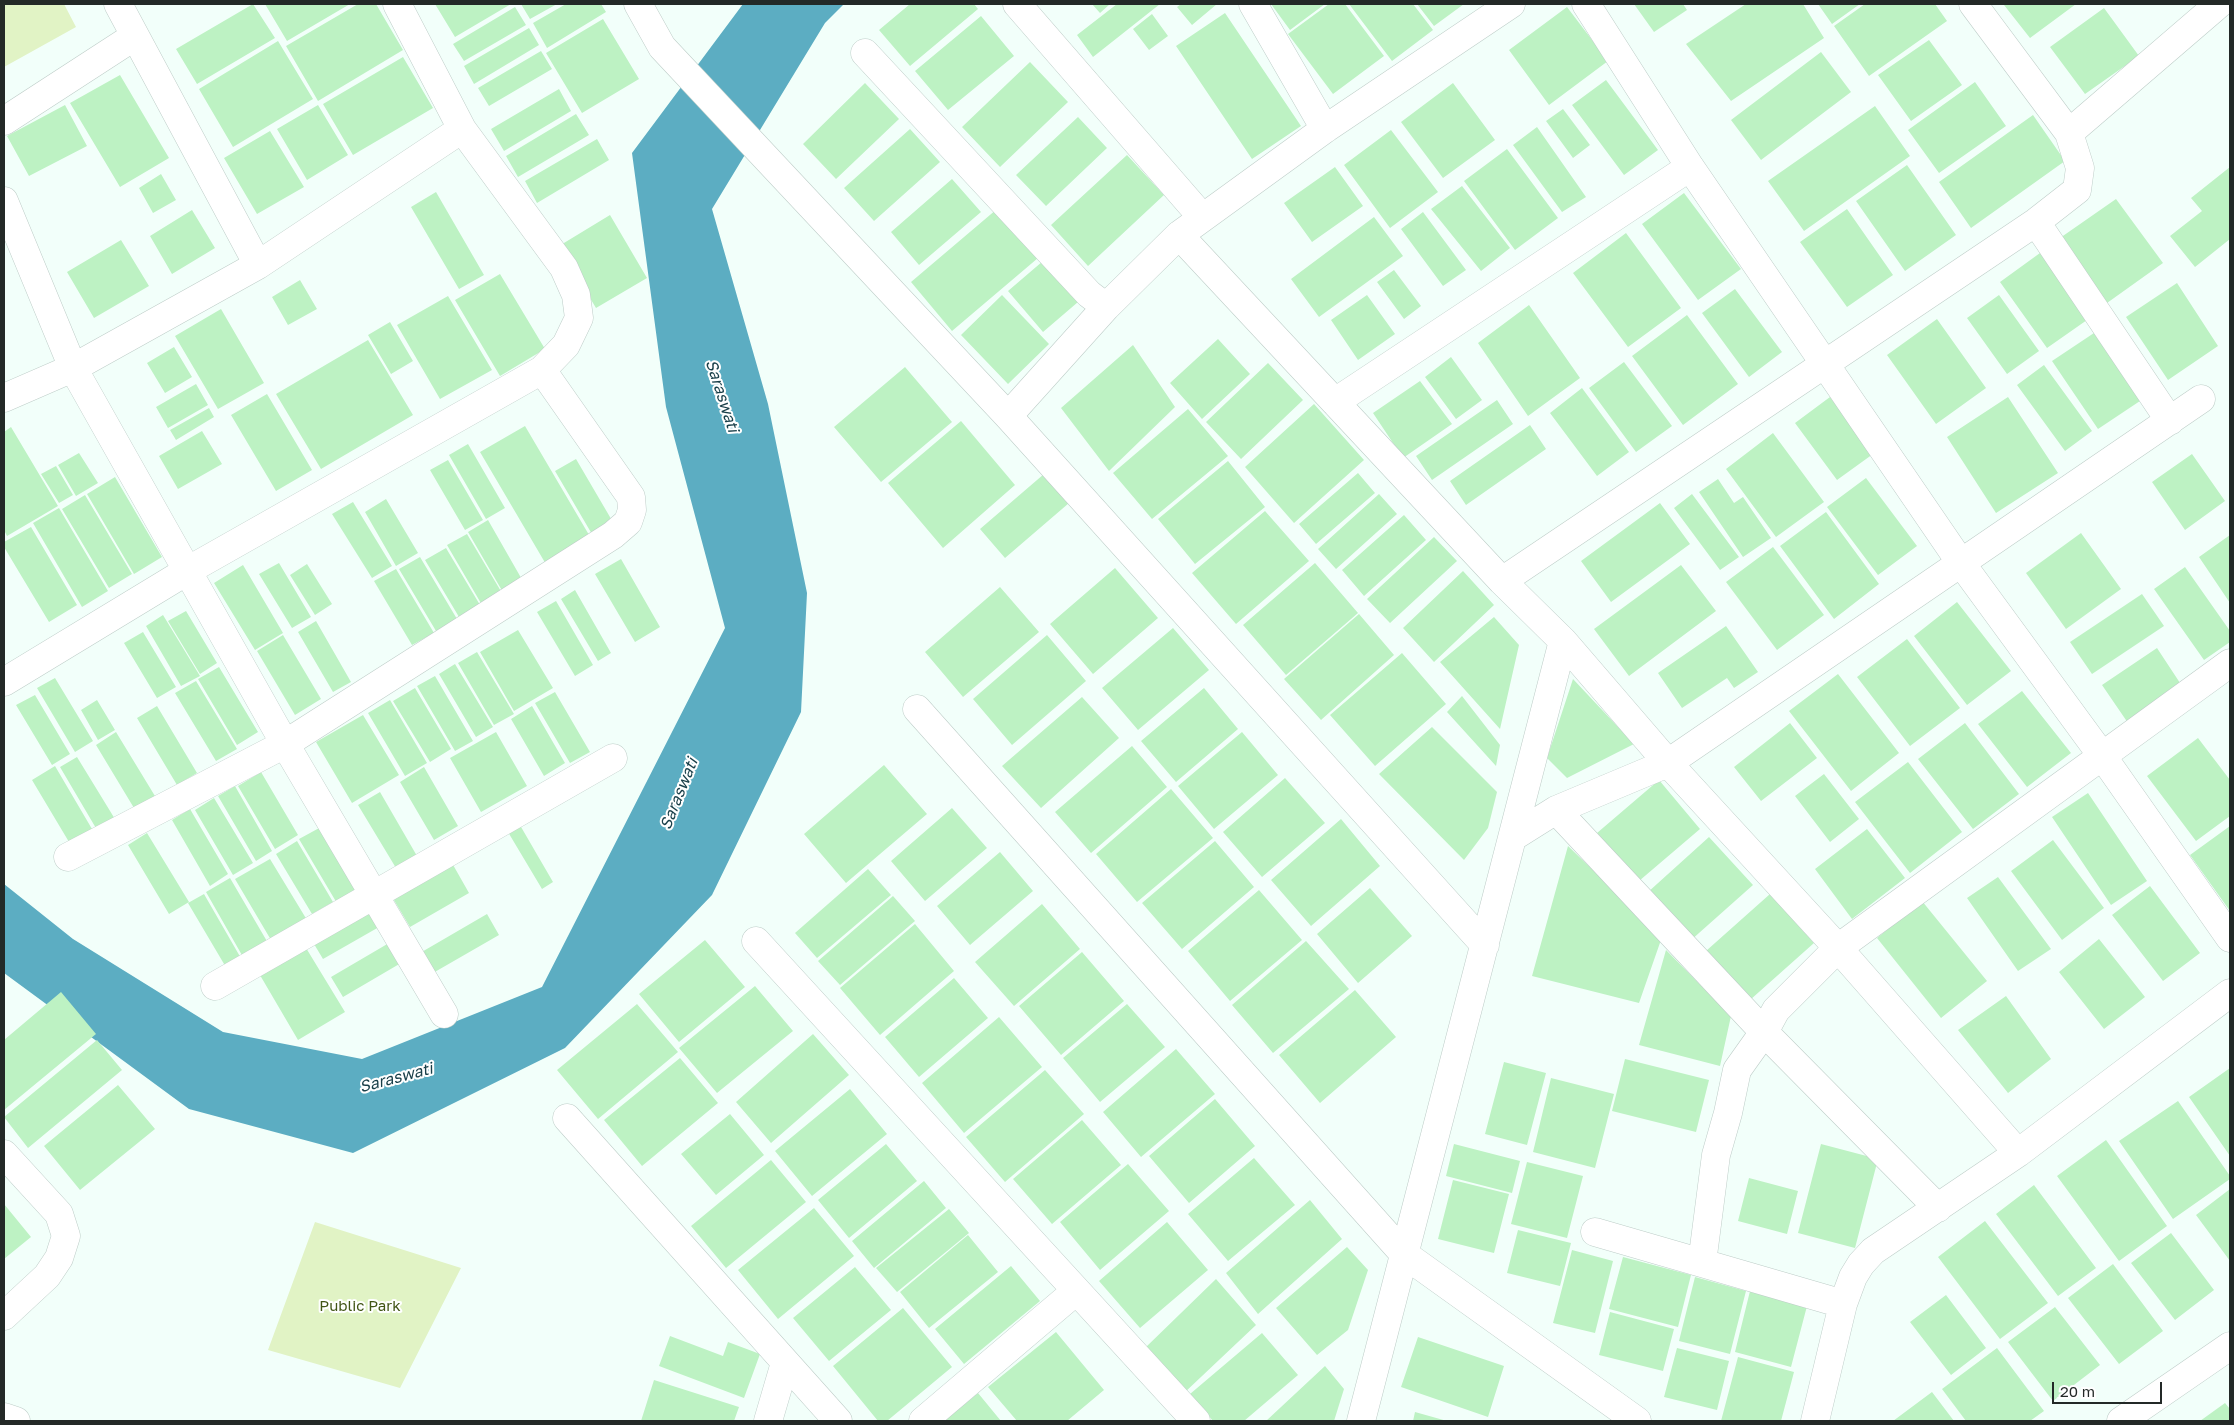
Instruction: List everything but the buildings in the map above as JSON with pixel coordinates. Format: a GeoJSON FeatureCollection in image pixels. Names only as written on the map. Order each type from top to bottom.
{"type":"FeatureCollection","features":[{"type":"Feature","properties":{"kind":"street"},"geometry":{"type":"LineString","coordinates":[[118,4],[258,265]]}},
{"type":"Feature","properties":{"kind":"street"},"geometry":{"type":"LineString","coordinates":[[4,682],[187,571],[542,370],[566,345],[579,318],[576,295],[564,268],[462,129],[397,4]]}},
{"type":"Feature","properties":{"kind":"street"},"geometry":{"type":"LineString","coordinates":[[638,4],[662,47],[772,162],[1008,416],[1485,945]]}},
{"type":"Feature","properties":{"kind":"street"},"geometry":{"type":"LineString","coordinates":[[1017,4],[1202,217]]}},
{"type":"Feature","properties":{"kind":"street"},"geometry":{"type":"LineString","coordinates":[[1253,4],[1325,129]]}},
{"type":"Feature","properties":{"kind":"street"},"geometry":{"type":"LineString","coordinates":[[1008,416],[1106,307],[1179,235],[1325,129],[1511,4]]}},
{"type":"Feature","properties":{"kind":"street"},"geometry":{"type":"LineString","coordinates":[[1586,4],[1690,168],[1961,563],[2230,938]]}},
{"type":"Feature","properties":{"kind":"street"},"geometry":{"type":"LineString","coordinates":[[1502,581],[2036,222],[2077,190],[2080,168],[2068,133],[1973,4]]}},
{"type":"Feature","properties":{"kind":"street"},"geometry":{"type":"LineString","coordinates":[[2068,133],[2219,4]]}},
{"type":"Feature","properties":{"kind":"street"},"geometry":{"type":"LineString","coordinates":[[4,121],[135,36]]}},
{"type":"Feature","properties":{"kind":"street"},"geometry":{"type":"LineString","coordinates":[[865,53],[1089,294],[1106,307]]}},
{"type":"Feature","properties":{"kind":"street"},"geometry":{"type":"LineString","coordinates":[[4,398],[74,368],[258,265],[462,129]]}},
{"type":"Feature","properties":{"kind":"street"},"geometry":{"type":"LineString","coordinates":[[1335,402],[1690,168]]}},
{"type":"Feature","properties":{"kind":"street"},"geometry":{"type":"LineString","coordinates":[[4,201],[74,368],[285,744],[444,1014]]}},
{"type":"Feature","properties":{"kind":"street"},"geometry":{"type":"LineString","coordinates":[[2036,222],[2170,421]]}},
{"type":"Feature","properties":{"kind":"street"},"geometry":{"type":"LineString","coordinates":[[1179,235],[1502,581],[1563,642],[1668,763],[1838,948],[2018,1153]]}},
{"type":"Feature","properties":{"kind":"street"},"geometry":{"type":"LineString","coordinates":[[68,857],[285,744],[613,535],[628,522],[632,510],[631,497],[542,370]]}},
{"type":"Feature","properties":{"kind":"street"},"geometry":{"type":"LineString","coordinates":[[1512,837],[1556,810],[1668,763],[2201,399]]}},
{"type":"Feature","properties":{"kind":"street"},"geometry":{"type":"LineString","coordinates":[[1361,1421],[1563,642]]}},
{"type":"Feature","properties":{"kind":"street"},"geometry":{"type":"LineString","coordinates":[[1702,1263],[1716,1155],[1728,1113],[1737,1070],[1764,1032],[1776,1010],[1838,948],[2230,663]]}},
{"type":"Feature","properties":{"kind":"street"},"geometry":{"type":"LineString","coordinates":[[917,709],[1404,1254],[1637,1421]]}},
{"type":"Feature","properties":{"kind":"street"},"geometry":{"type":"LineString","coordinates":[[215,986],[613,758]]}},
{"type":"Feature","properties":{"kind":"street"},"geometry":{"type":"LineString","coordinates":[[1556,810],[1764,1032],[1938,1208]]}},
{"type":"Feature","properties":{"kind":"street"},"geometry":{"type":"LineString","coordinates":[[756,941],[1196,1421]]}},
{"type":"Feature","properties":{"kind":"street"},"geometry":{"type":"LineString","coordinates":[[1815,1421],[1843,1304],[1853,1277],[1861,1264],[1874,1251],[2018,1153],[2230,993]]}},
{"type":"Feature","properties":{"kind":"street"},"geometry":{"type":"LineString","coordinates":[[567,1118],[838,1421]]}},
{"type":"Feature","properties":{"kind":"street"},"geometry":{"type":"LineString","coordinates":[[4,1154],[59,1214],[66,1236],[59,1258],[48,1276],[4,1316]]}},
{"type":"Feature","properties":{"kind":"street"},"geometry":{"type":"LineString","coordinates":[[1595,1232],[1843,1304]]}},
{"type":"Feature","properties":{"kind":"street"},"geometry":{"type":"LineString","coordinates":[[923,1421],[1076,1291]]}},
{"type":"Feature","properties":{"kind":"street"},"geometry":{"type":"LineString","coordinates":[[2121,1421],[2230,1346]]}},
{"type":"Feature","properties":{"kind":"street"},"geometry":{"type":"LineString","coordinates":[[768,1421],[785,1362]]}},
{"type":"Feature","properties":{"kind":"street"},"geometry":{"type":"LineString","coordinates":[[4,1417],[16,1421]]}},
{"type":"Feature","properties":{"kind":"green space"},"geometry":{"type":"Polygon","coordinates":[[[4,4],[64,4],[76,27],[4,67],[4,4]]]}},
{"type":"Feature","properties":{"kind":"green space","name":"Public Park"},"geometry":{"type":"Polygon","coordinates":[[[315,1222],[461,1268],[400,1388],[268,1350],[315,1222]]]}},
{"type":"Feature","properties":{"kind":"water","name":"Saraswati"},"geometry":{"type":"Polygon","coordinates":[[[743,4],[844,4],[825,23],[712,209],[768,404],[807,593],[801,712],[712,895],[565,1048],[353,1153],[189,1109],[4,973],[4,884],[73,939],[223,1032],[362,1059],[542,987],[725,628],[666,407],[632,153],[743,4]]]}}]}
